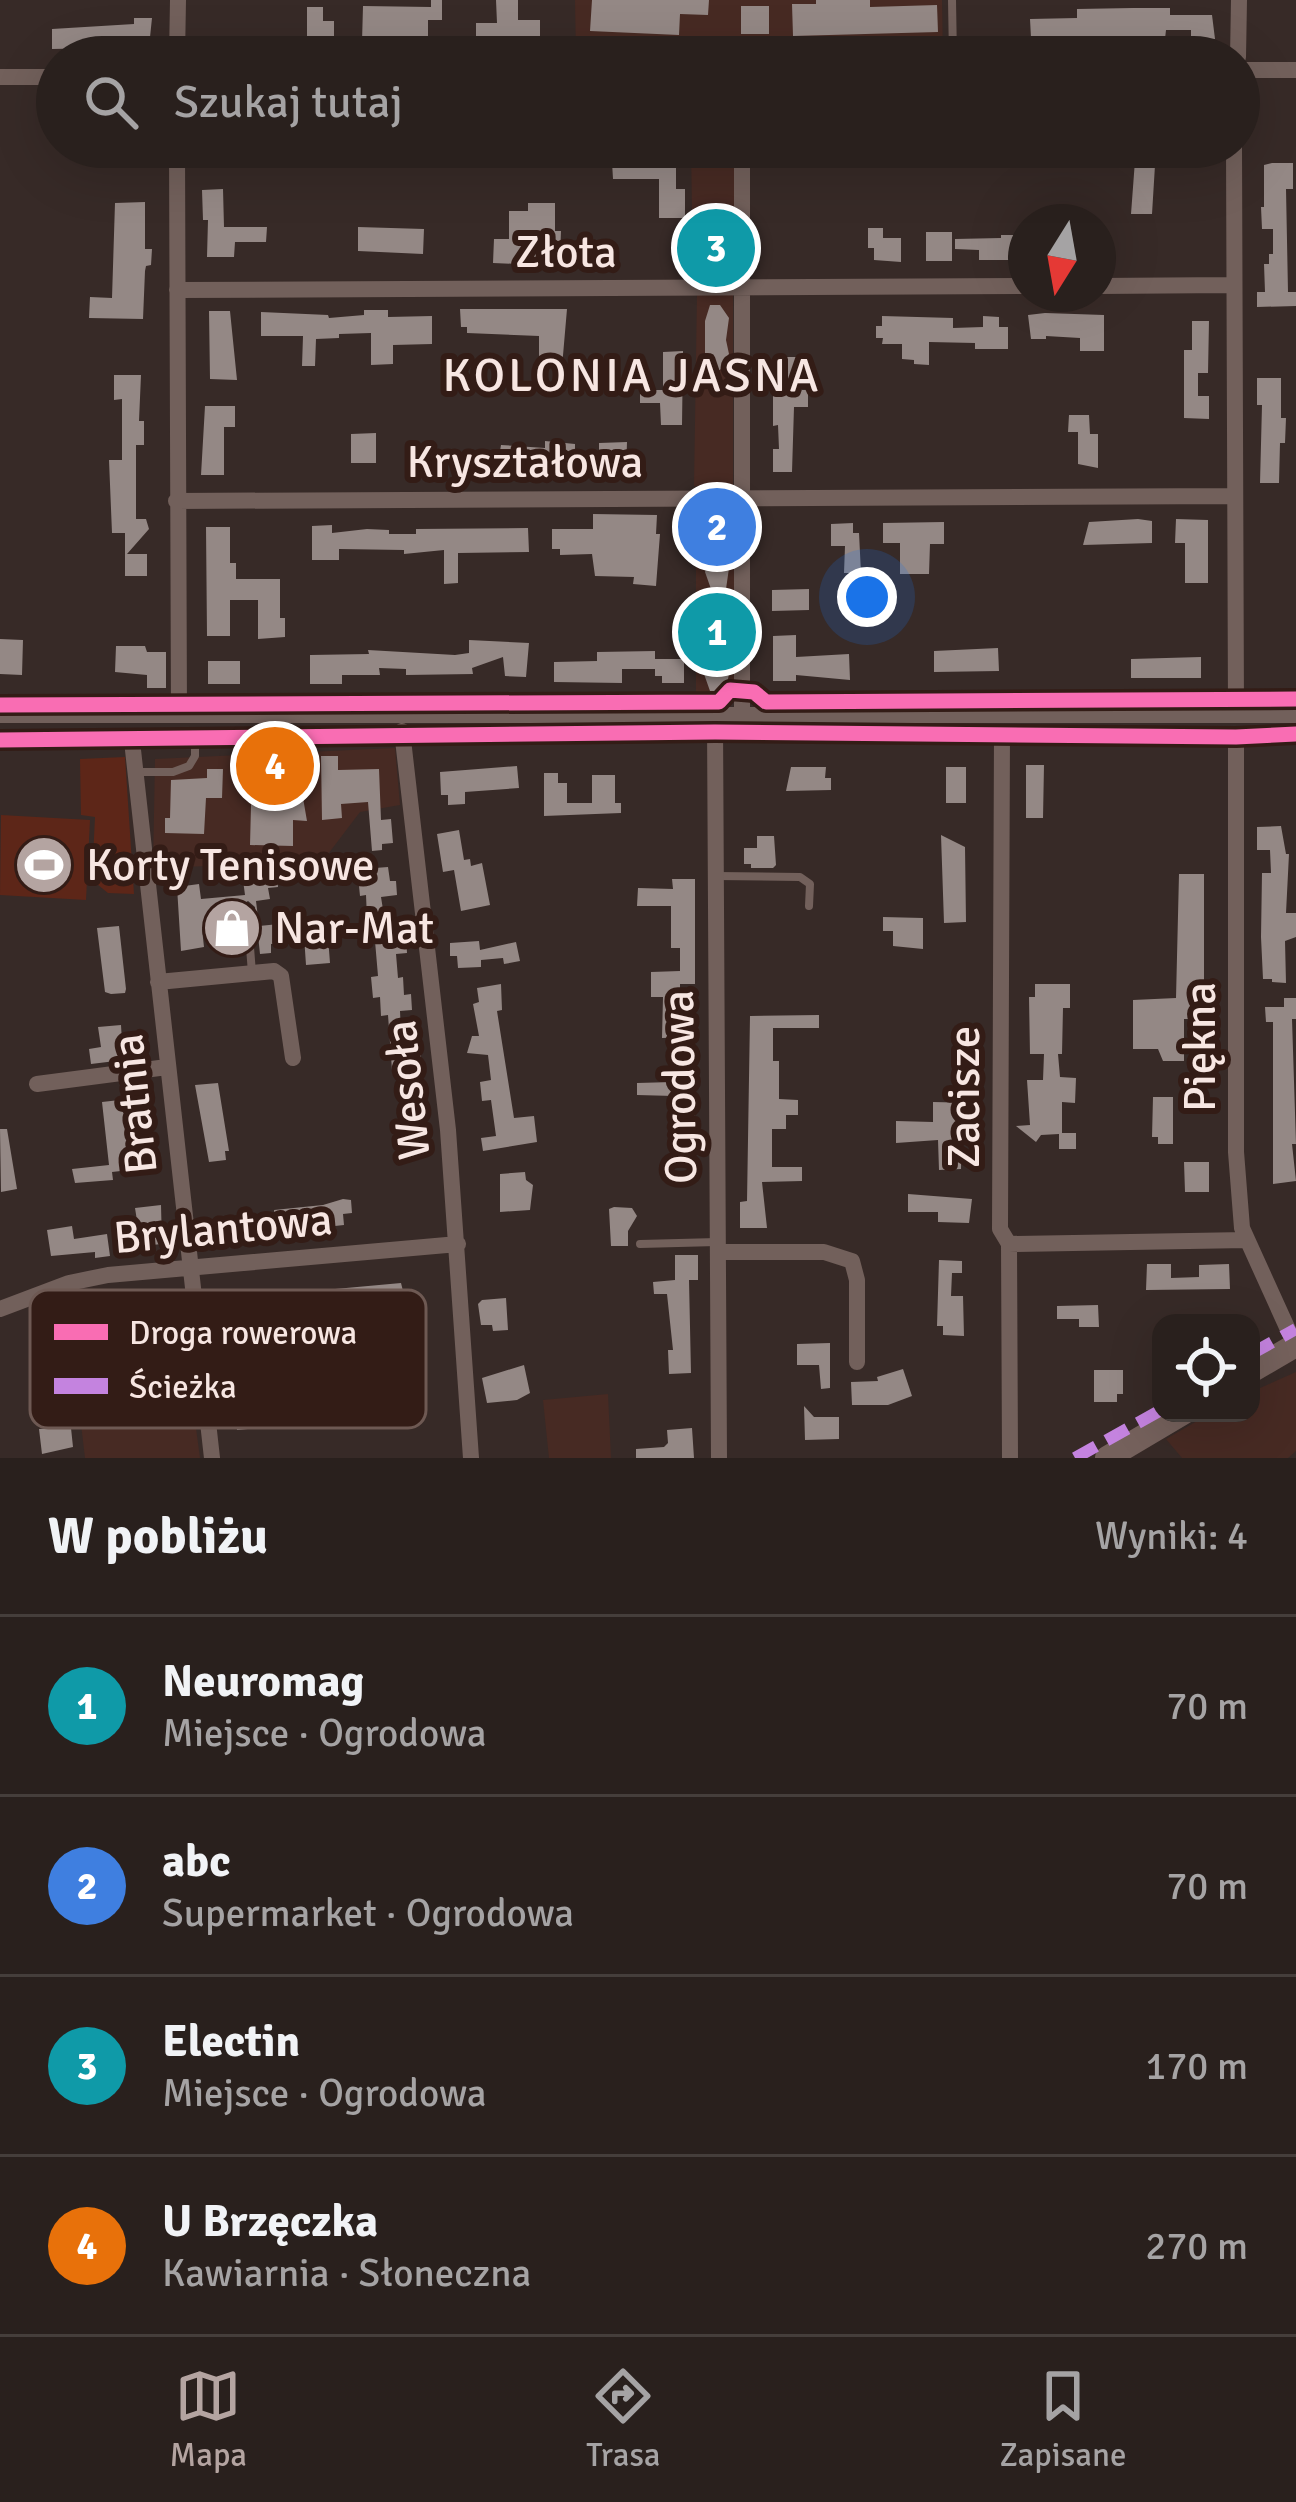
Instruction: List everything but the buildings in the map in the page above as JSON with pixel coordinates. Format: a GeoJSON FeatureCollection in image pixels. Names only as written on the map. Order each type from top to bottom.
{"type":"FeatureCollection","features":[{"type":"Feature","properties":{"kind":"main road"},"geometry":{"type":"LineString","coordinates":[[1260,1366],[1296,1345]]}},
{"type":"Feature","properties":{"kind":"main road"},"geometry":{"type":"LineString","coordinates":[[1107,1458],[1168,1422]]}},
{"type":"Feature","properties":{"kind":"street"},"geometry":{"type":"LineString","coordinates":[[178,0],[178,36]]}},
{"type":"Feature","properties":{"kind":"street"},"geometry":{"type":"LineString","coordinates":[[1238,36],[1239,0]]}},
{"type":"Feature","properties":{"kind":"street"},"geometry":{"type":"LineString","coordinates":[[1260,70],[1296,70]]}},
{"type":"Feature","properties":{"kind":"street"},"geometry":{"type":"LineString","coordinates":[[0,77],[36,77]]}},
{"type":"Feature","properties":{"kind":"street"},"geometry":{"type":"LineString","coordinates":[[178,168],[179,715]]}},
{"type":"Feature","properties":{"kind":"street"},"geometry":{"type":"LineString","coordinates":[[742,168],[742,724]]}},
{"type":"Feature","properties":{"kind":"street","name":"Piękna"},"geometry":{"type":"LineString","coordinates":[[1234,168],[1236,1152],[1246,1240],[1296,1345]]}},
{"type":"Feature","properties":{"kind":"street"},"geometry":{"type":"LineString","coordinates":[[1116,286],[1232,285]]}},
{"type":"Feature","properties":{"kind":"street","name":"Złota"},"geometry":{"type":"LineString","coordinates":[[178,290],[1008,286]]}},
{"type":"Feature","properties":{"kind":"street","name":"Kryształowa"},"geometry":{"type":"LineString","coordinates":[[176,501],[1234,496]]}},
{"type":"Feature","properties":{"kind":"street"},"geometry":{"type":"LineString","coordinates":[[0,715],[715,724],[1237,724],[1296,734]]}},
{"type":"Feature","properties":{"kind":"street"},"geometry":{"type":"LineString","coordinates":[[742,724],[1002,734],[1237,724],[1296,715]]}},
{"type":"Feature","properties":{"kind":"street","name":"Wesoła"},"geometry":{"type":"LineString","coordinates":[[401,717],[458,1244],[471,1458]]}},
{"type":"Feature","properties":{"kind":"street"},"geometry":{"type":"LineString","coordinates":[[0,740],[402,738],[715,724]]}},
{"type":"Feature","properties":{"kind":"street","name":"Ogrodowa"},"geometry":{"type":"LineString","coordinates":[[715,724],[719,1458]]}},
{"type":"Feature","properties":{"kind":"street","name":"Zacisze"},"geometry":{"type":"LineString","coordinates":[[1002,734],[1000,1228],[1009,1244],[1010,1458]]}},
{"type":"Feature","properties":{"kind":"street","name":"Bratnia"},"geometry":{"type":"LineString","coordinates":[[132,741],[192,1290]]}},
{"type":"Feature","properties":{"kind":"street"},"geometry":{"type":"LineString","coordinates":[[158,982],[274,971],[281,976],[293,1058]]}},
{"type":"Feature","properties":{"kind":"street"},"geometry":{"type":"LineString","coordinates":[[37,1084],[167,1067]]}},
{"type":"Feature","properties":{"kind":"street"},"geometry":{"type":"LineString","coordinates":[[1009,1244],[1246,1240]]}},
{"type":"Feature","properties":{"kind":"street","name":"Brylantowa"},"geometry":{"type":"LineString","coordinates":[[54,1290],[88,1278],[458,1244]]}},
{"type":"Feature","properties":{"kind":"street"},"geometry":{"type":"LineString","coordinates":[[718,1247],[824,1252],[852,1262],[857,1280],[857,1362]]}},
{"type":"Feature","properties":{"kind":"street","name":"Brylantowa"},"geometry":{"type":"LineString","coordinates":[[0,1309],[30,1298]]}},
{"type":"Feature","properties":{"kind":"street","name":"Bratnia"},"geometry":{"type":"LineString","coordinates":[[208,1428],[212,1458]]}},
{"type":"Feature","properties":{"kind":"lane"},"geometry":{"type":"LineString","coordinates":[[952,0],[953,36]]}},
{"type":"Feature","properties":{"kind":"lane"},"geometry":{"type":"LineString","coordinates":[[135,772],[173,772],[189,766],[195,740]]}},
{"type":"Feature","properties":{"kind":"lane"},"geometry":{"type":"LineString","coordinates":[[713,876],[800,877],[810,884],[809,906]]}},
{"type":"Feature","properties":{"kind":"lane"},"geometry":{"type":"LineString","coordinates":[[247,909],[252,974]]}},
{"type":"Feature","properties":{"kind":"lane"},"geometry":{"type":"LineString","coordinates":[[640,1244],[718,1247]]}},
{"type":"Feature","properties":{"kind":"shaded area"},"geometry":{"type":"Polygon","coordinates":[[[575,0],[942,0],[943,36],[576,36],[575,0]]]}},
{"type":"Feature","properties":{"kind":"shaded area"},"geometry":{"type":"Polygon","coordinates":[[[691,168],[737,168],[735,276],[693,275],[691,168]]]}},
{"type":"Feature","properties":{"kind":"shaded area"},"geometry":{"type":"Polygon","coordinates":[[[697,294],[733,294],[733,487],[694,486],[697,294]]]}},
{"type":"Feature","properties":{"kind":"shaded area"},"geometry":{"type":"Polygon","coordinates":[[[733,505],[737,684],[730,684],[718,699],[696,699],[696,506],[733,505]]]}},
{"type":"Feature","properties":{"kind":"shaded area"},"geometry":{"type":"Polygon","coordinates":[[[395,748],[400,805],[360,812],[322,862],[153,868],[155,759],[395,748]]]}},
{"type":"Feature","properties":{"kind":"shaded area"},"geometry":{"type":"Polygon","coordinates":[[[125,757],[134,894],[108,893],[92,880],[95,817],[81,815],[80,759],[125,757]]]}},
{"type":"Feature","properties":{"kind":"shaded area","name":"Korty Tenisowe"},"geometry":{"type":"Polygon","coordinates":[[[1,815],[90,820],[86,900],[0,895],[1,815]]]}},
{"type":"Feature","properties":{"kind":"shaded area"},"geometry":{"type":"Polygon","coordinates":[[[1296,1372],[1296,1451],[1288,1458],[1182,1458],[1166,1439],[1195,1422],[1260,1422],[1260,1388],[1296,1372]]]}},
{"type":"Feature","properties":{"kind":"shaded area"},"geometry":{"type":"Polygon","coordinates":[[[608,1394],[611,1458],[549,1458],[543,1400],[608,1394]]]}},
{"type":"Feature","properties":{"kind":"shaded area"},"geometry":{"type":"Polygon","coordinates":[[[81,1428],[196,1428],[200,1458],[85,1458],[81,1428]]]}},
{"type":"Feature","properties":{"kind":"marked path"},"geometry":{"type":"LineString","coordinates":[[1260,1349],[1296,1329]]}},
{"type":"Feature","properties":{"kind":"marked path"},"geometry":{"type":"LineString","coordinates":[[1075,1458],[1152,1415]]}},
{"type":"Feature","properties":{"kind":"cycle path"},"geometry":{"type":"LineString","coordinates":[[0,705],[719,702],[730,690],[754,692],[766,702],[1296,699]]}},
{"type":"Feature","properties":{"kind":"cycle path"},"geometry":{"type":"LineString","coordinates":[[0,740],[715,732],[1296,734]]}},
{"type":"Feature","properties":{"kind":"place","name":"Electin"},"geometry":{"type":"Point","coordinates":[716,248]}},
{"type":"Feature","properties":{"kind":"place","name":"abc"},"geometry":{"type":"Point","coordinates":[717,527]}},
{"type":"Feature","properties":{"kind":"place","name":"Neuromag"},"geometry":{"type":"Point","coordinates":[717,632]}},
{"type":"Feature","properties":{"kind":"place","name":"U Brzęczka"},"geometry":{"type":"Point","coordinates":[275,766]}},
{"type":"Feature","properties":{"kind":"place","name":"Korty Tenisowe"},"geometry":{"type":"Point","coordinates":[44,865]}},
{"type":"Feature","properties":{"kind":"place","name":"Nar-Mat"},"geometry":{"type":"Point","coordinates":[232,928]}},
{"type":"Feature","properties":{"kind":"district","name":"KOLONIA JASNA"},"geometry":{"type":"Point","coordinates":[632,375]}}]}
